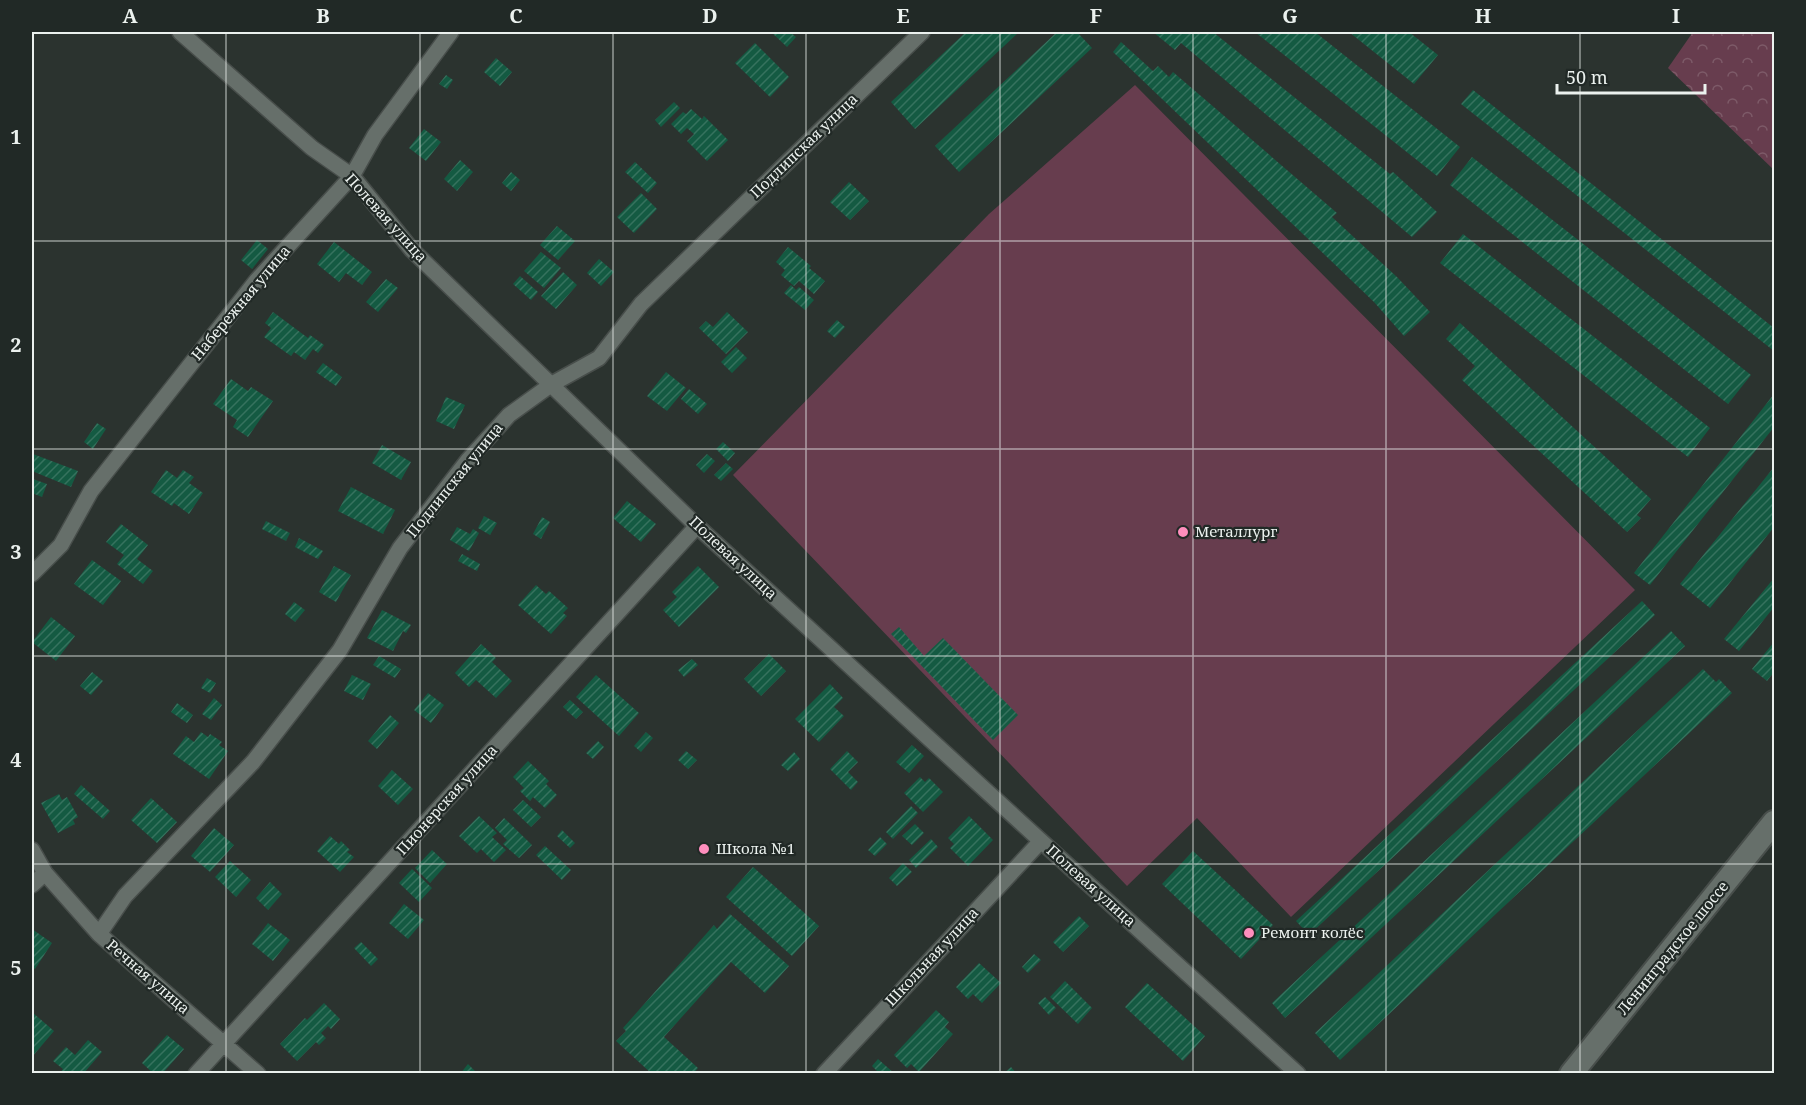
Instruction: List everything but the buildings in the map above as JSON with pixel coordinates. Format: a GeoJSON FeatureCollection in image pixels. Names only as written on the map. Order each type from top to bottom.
{"type":"FeatureCollection","features":[{"type":"Feature","properties":{"kind":"main road","name":"Ленинградское шоссе"},"geometry":{"type":"LineString","coordinates":[[1571,1074],[1774,822]]}},
{"type":"Feature","properties":{"kind":"street","name":"Полевая улица"},"geometry":{"type":"LineString","coordinates":[[180,32],[312,148],[352,176],[412,250],[697,526],[1298,1074]]}},
{"type":"Feature","properties":{"kind":"street","name":"Набережная улица"},"geometry":{"type":"LineString","coordinates":[[32,574],[62,545],[91,491],[257,280],[352,176],[375,135],[451,32]]}},
{"type":"Feature","properties":{"kind":"street","name":"Подлипская улица"},"geometry":{"type":"LineString","coordinates":[[99,934],[125,896],[254,762],[340,650],[400,548],[468,459],[509,415],[552,384],[599,358],[641,304],[922,32]]}},
{"type":"Feature","properties":{"kind":"street","name":"Пионерская улица"},"geometry":{"type":"LineString","coordinates":[[196,1074],[697,526]]}},
{"type":"Feature","properties":{"kind":"street","name":"Школьная улица"},"geometry":{"type":"LineString","coordinates":[[824,1074],[1041,841]]}},
{"type":"Feature","properties":{"kind":"street"},"geometry":{"type":"LineString","coordinates":[[32,850],[45,873],[32,885]]}},
{"type":"Feature","properties":{"kind":"street","name":"Речная улица"},"geometry":{"type":"LineString","coordinates":[[45,873],[99,934],[258,1074]]}},
{"type":"Feature","properties":{"kind":"green space"},"geometry":{"type":"Polygon","coordinates":[[[1693,32],[1774,32],[1774,170],[1668,68],[1693,32]]]}},
{"type":"Feature","properties":{"kind":"green space","name":"Металлург"},"geometry":{"type":"Polygon","coordinates":[[[1135,85],[1635,590],[1291,917],[1197,818],[1127,886],[733,475],[989,214],[1135,85]]]}},
{"type":"Feature","properties":{"kind":"place","name":"Металлург"},"geometry":{"type":"Point","coordinates":[1183,532]}},
{"type":"Feature","properties":{"kind":"place","name":"Школа №1"},"geometry":{"type":"Point","coordinates":[704,849]}},
{"type":"Feature","properties":{"kind":"place","name":"Ремонт колёс"},"geometry":{"type":"Point","coordinates":[1249,933]}}]}
